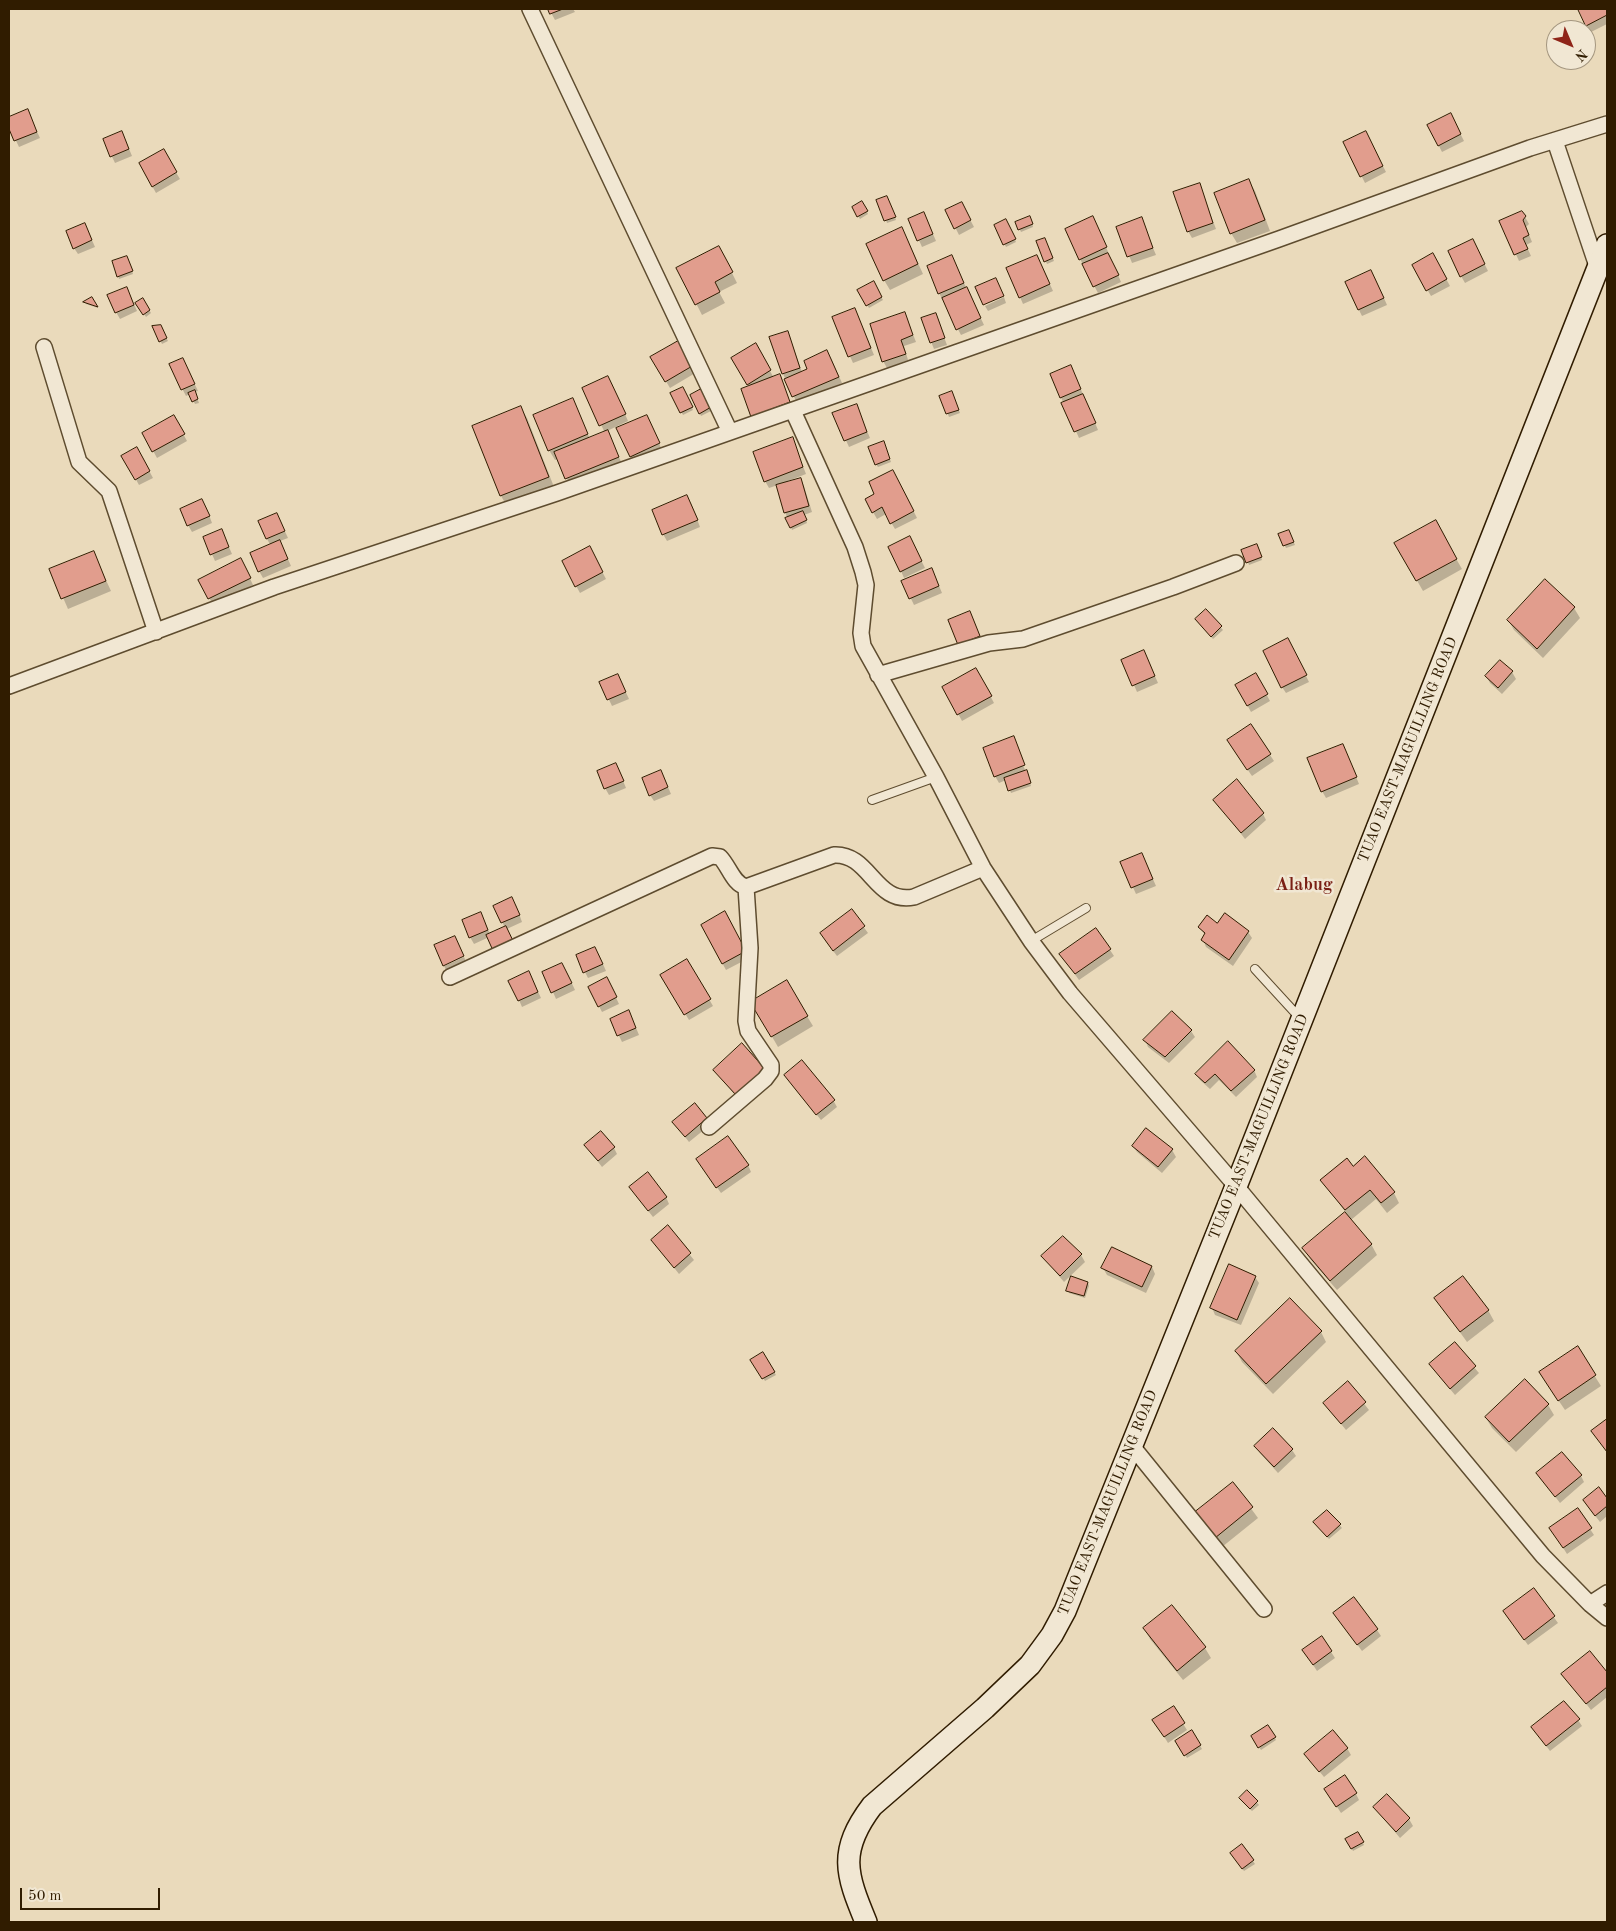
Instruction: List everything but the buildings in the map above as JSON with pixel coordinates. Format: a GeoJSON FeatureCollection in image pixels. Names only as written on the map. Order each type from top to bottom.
{"type":"FeatureCollection","features":[{"type":"Feature","properties":{"kind":"main road","name":"TUAO EAST-MAGUILLING ROAD"},"geometry":{"type":"LineString","coordinates":[[866,1922],[852,1887],[849,1871],[848,1854],[860,1822],[872,1806],[953,1737],[1030,1665],[1052,1635],[1065,1611],[1302,1020],[1607,245]]}},
{"type":"Feature","properties":{"kind":"street"},"geometry":{"type":"LineString","coordinates":[[530,9],[730,432]]}},
{"type":"Feature","properties":{"kind":"street"},"geometry":{"type":"LineString","coordinates":[[9,686],[274,587],[557,494],[1289,236],[1530,148],[1607,124]]}},
{"type":"Feature","properties":{"kind":"street"},"geometry":{"type":"LineString","coordinates":[[1554,141],[1598,269]]}},
{"type":"Feature","properties":{"kind":"street"},"geometry":{"type":"LineString","coordinates":[[44,347],[73,448],[79,462],[109,491],[156,632]]}},
{"type":"Feature","properties":{"kind":"street"},"geometry":{"type":"LineString","coordinates":[[793,411],[855,547],[863,572],[866,585],[861,632],[863,646],[936,777],[983,868],[1032,941],[1070,993],[1236,1186],[1543,1556],[1590,1604],[1607,1618]]}},
{"type":"Feature","properties":{"kind":"street"},"geometry":{"type":"LineString","coordinates":[[878,675],[989,643],[1023,638],[1173,587],[1236,563]]}},
{"type":"Feature","properties":{"kind":"street"},"geometry":{"type":"LineString","coordinates":[[450,977],[712,856],[720,857],[736,881],[746,888],[834,855],[844,854],[852,858],[884,889],[895,897],[904,899],[914,897],[983,868]]}},
{"type":"Feature","properties":{"kind":"street"},"geometry":{"type":"LineString","coordinates":[[709,1127],[766,1079],[771,1071],[771,1065],[748,1030],[746,1022],[750,948],[746,888]]}},
{"type":"Feature","properties":{"kind":"street"},"geometry":{"type":"LineString","coordinates":[[1132,1446],[1264,1609]]}},
{"type":"Feature","properties":{"kind":"street"},"geometry":{"type":"LineString","coordinates":[[1590,1604],[1607,1593]]}},
{"type":"Feature","properties":{"kind":"lane"},"geometry":{"type":"LineString","coordinates":[[872,800],[936,777]]}},
{"type":"Feature","properties":{"kind":"lane"},"geometry":{"type":"LineString","coordinates":[[1032,941],[1086,908]]}},
{"type":"Feature","properties":{"kind":"lane"},"geometry":{"type":"LineString","coordinates":[[1255,969],[1302,1020]]}},
{"type":"Feature","properties":{"kind":"district","name":"Alabug"},"geometry":{"type":"Point","coordinates":[1304,885]}}]}
